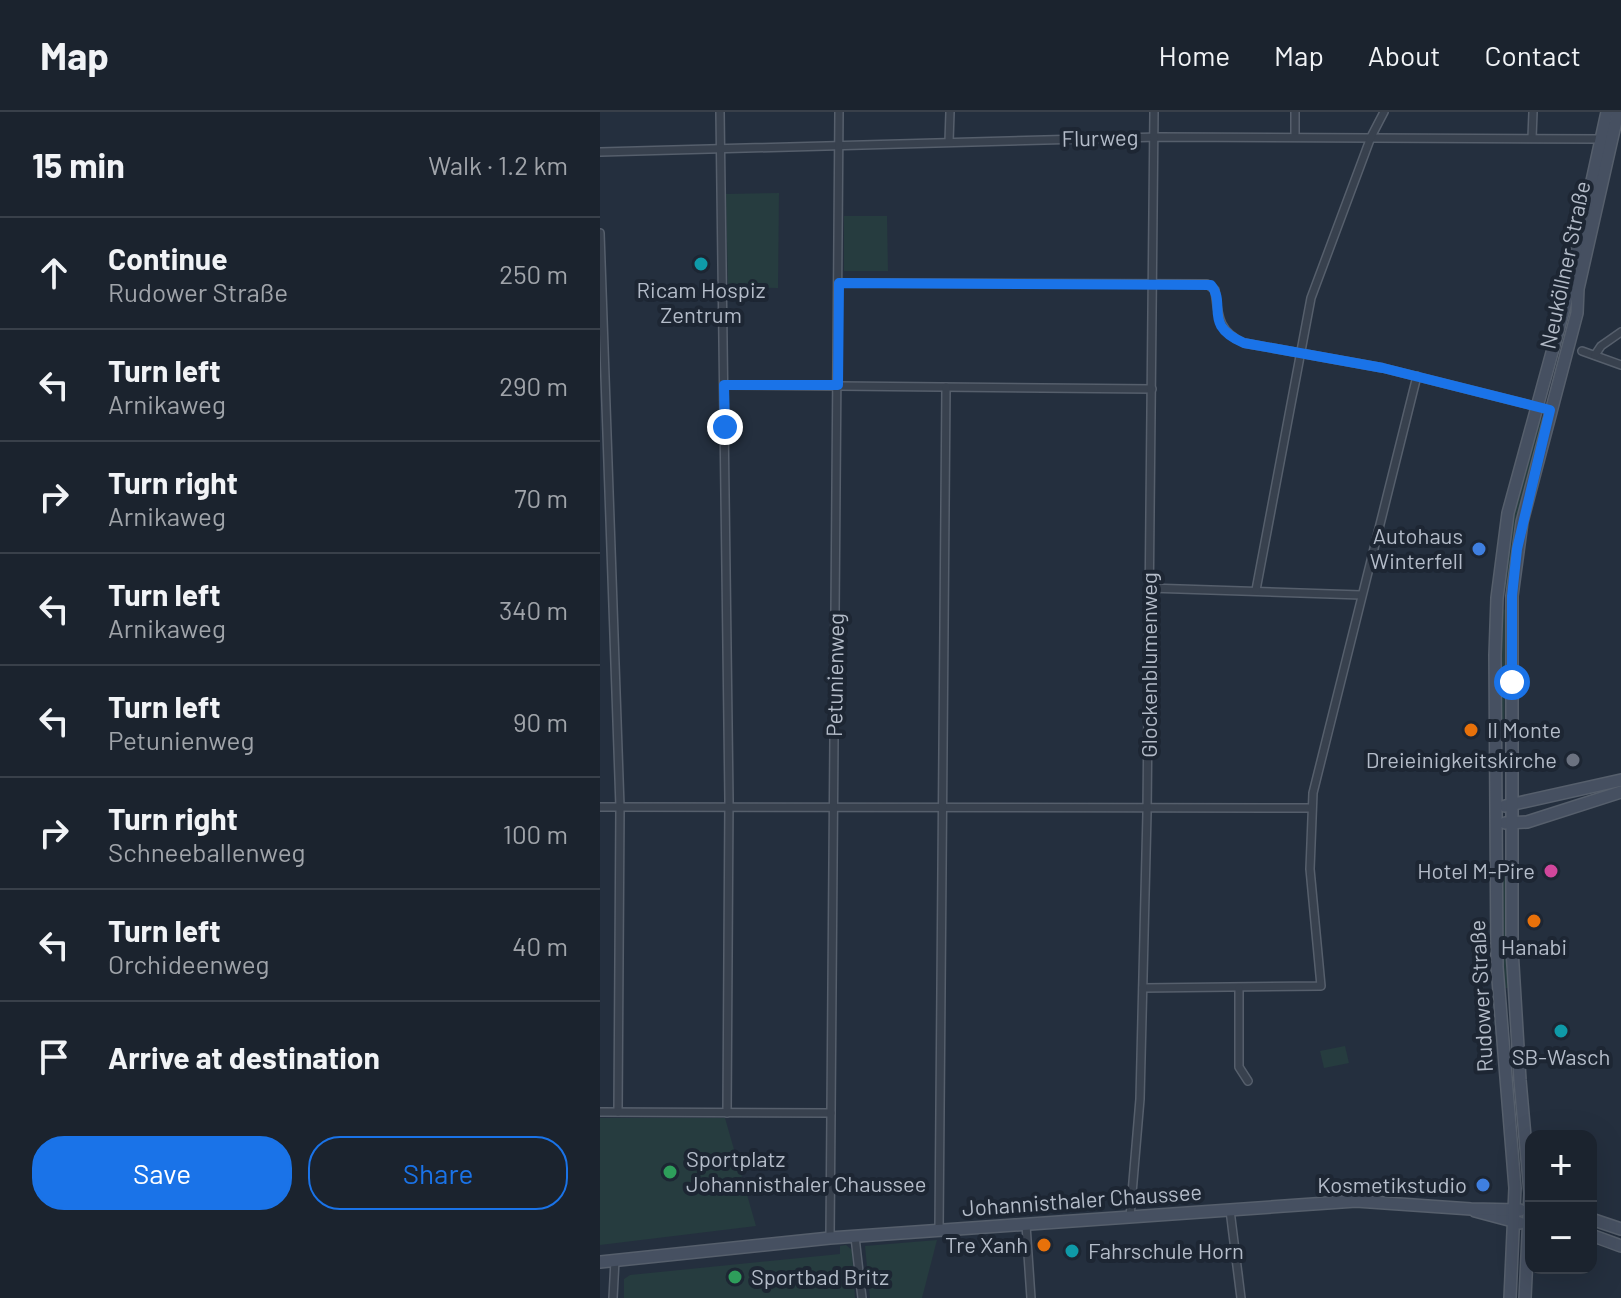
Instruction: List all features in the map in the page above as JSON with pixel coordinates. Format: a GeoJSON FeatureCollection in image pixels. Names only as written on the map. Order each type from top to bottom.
{"type":"FeatureCollection","features":[{"type":"Feature","properties":{"kind":"main road","name":"Neuköllner Straße"},"geometry":{"type":"LineString","coordinates":[[1546,425],[1577,313],[1578,289],[1606,140],[1607,112]]}},
{"type":"Feature","properties":{"kind":"main road","name":"Neuköllner Straße"},"geometry":{"type":"LineString","coordinates":[[1536,407],[1606,140],[1618,112]]}},
{"type":"Feature","properties":{"kind":"main road","name":"Rudower Straße"},"geometry":{"type":"LineString","coordinates":[[1510,1298],[1515,1216],[1514,1158],[1500,1009],[1496,865],[1497,594],[1502,541],[1536,407]]}},
{"type":"Feature","properties":{"kind":"main road","name":"Rudower Straße"},"geometry":{"type":"LineString","coordinates":[[1530,1202],[1515,1008],[1511,865],[1512,596],[1522,522],[1546,425]]}},
{"type":"Feature","properties":{"kind":"main road"},"geometry":{"type":"LineString","coordinates":[[1497,594],[1512,596]]}},
{"type":"Feature","properties":{"kind":"main road"},"geometry":{"type":"LineString","coordinates":[[1496,746],[1512,746]]}},
{"type":"Feature","properties":{"kind":"main road"},"geometry":{"type":"LineString","coordinates":[[1497,808],[1621,780]]}},
{"type":"Feature","properties":{"kind":"main road"},"geometry":{"type":"LineString","coordinates":[[1496,823],[1527,822],[1621,792]]}},
{"type":"Feature","properties":{"kind":"main road"},"geometry":{"type":"LineString","coordinates":[[1496,865],[1511,865]]}},
{"type":"Feature","properties":{"kind":"main road"},"geometry":{"type":"LineString","coordinates":[[1500,1009],[1515,1008]]}},
{"type":"Feature","properties":{"kind":"main road","name":"Johannisthaler Chaussee"},"geometry":{"type":"LineString","coordinates":[[600,1262],[830,1238],[1356,1201],[1471,1209],[1515,1216],[1525,1221]]}},
{"type":"Feature","properties":{"kind":"main road","name":"Johannisthaler Chaussee"},"geometry":{"type":"LineString","coordinates":[[1515,1216],[1525,1213]]}},
{"type":"Feature","properties":{"kind":"main road"},"geometry":{"type":"LineString","coordinates":[[1597,1221],[1621,1229]]}},
{"type":"Feature","properties":{"kind":"main road"},"geometry":{"type":"LineString","coordinates":[[1597,1237],[1621,1246]]}},
{"type":"Feature","properties":{"kind":"main road"},"geometry":{"type":"LineString","coordinates":[[1511,1284],[1526,1292]]}},
{"type":"Feature","properties":{"kind":"street"},"geometry":{"type":"LineString","coordinates":[[720,112],[729,807],[727,1113]]}},
{"type":"Feature","properties":{"kind":"street","name":"Petunienweg"},"geometry":{"type":"LineString","coordinates":[[830,1238],[839,112]]}},
{"type":"Feature","properties":{"kind":"street"},"geometry":{"type":"LineString","coordinates":[[949,142],[950,112]]}},
{"type":"Feature","properties":{"kind":"street","name":"Glockenblumenweg"},"geometry":{"type":"LineString","coordinates":[[1130,1217],[1140,1099],[1147,806],[1154,112]]}},
{"type":"Feature","properties":{"kind":"street"},"geometry":{"type":"LineString","coordinates":[[1295,112],[1295,137]]}},
{"type":"Feature","properties":{"kind":"street"},"geometry":{"type":"LineString","coordinates":[[1256,590],[1311,298],[1371,137],[1384,112]]}},
{"type":"Feature","properties":{"kind":"street"},"geometry":{"type":"LineString","coordinates":[[1532,138],[1533,112]]}},
{"type":"Feature","properties":{"kind":"street","name":"Flurweg"},"geometry":{"type":"LineString","coordinates":[[600,152],[1153,137],[1606,140]]}},
{"type":"Feature","properties":{"kind":"street"},"geometry":{"type":"LineString","coordinates":[[600,233],[620,807],[618,1112]]}},
{"type":"Feature","properties":{"kind":"street"},"geometry":{"type":"LineString","coordinates":[[839,283],[1211,285],[1215,290],[1218,318],[1232,337],[1253,345],[1417,376],[1550,410]]}},
{"type":"Feature","properties":{"kind":"street"},"geometry":{"type":"LineString","coordinates":[[1595,355],[1601,346],[1621,332]]}},
{"type":"Feature","properties":{"kind":"street"},"geometry":{"type":"LineString","coordinates":[[1555,343],[1569,347]]}},
{"type":"Feature","properties":{"kind":"street"},"geometry":{"type":"LineString","coordinates":[[1582,351],[1621,365]]}},
{"type":"Feature","properties":{"kind":"street"},"geometry":{"type":"LineString","coordinates":[[1143,988],[1319,988],[1322,983],[1310,869],[1311,808],[1320,759],[1417,376]]}},
{"type":"Feature","properties":{"kind":"street"},"geometry":{"type":"LineString","coordinates":[[724,385],[1152,389]]}},
{"type":"Feature","properties":{"kind":"street"},"geometry":{"type":"LineString","coordinates":[[939,1230],[946,387]]}},
{"type":"Feature","properties":{"kind":"street"},"geometry":{"type":"LineString","coordinates":[[1149,588],[1361,595]]}},
{"type":"Feature","properties":{"kind":"street"},"geometry":{"type":"LineString","coordinates":[[600,807],[1311,808]]}},
{"type":"Feature","properties":{"kind":"street"},"geometry":{"type":"LineString","coordinates":[[1239,988],[1239,1067],[1248,1081]]}},
{"type":"Feature","properties":{"kind":"street"},"geometry":{"type":"LineString","coordinates":[[600,1112],[831,1113]]}},
{"type":"Feature","properties":{"kind":"street"},"geometry":{"type":"LineString","coordinates":[[1230,1210],[1241,1298]]}},
{"type":"Feature","properties":{"kind":"street"},"geometry":{"type":"LineString","coordinates":[[1026,1225],[1031,1298]]}},
{"type":"Feature","properties":{"kind":"street"},"geometry":{"type":"LineString","coordinates":[[855,1237],[862,1298]]}},
{"type":"Feature","properties":{"kind":"street"},"geometry":{"type":"LineString","coordinates":[[613,1298],[615,1260]]}},
{"type":"Feature","properties":{"kind":"green space"},"geometry":{"type":"Polygon","coordinates":[[[779,193],[778,288],[728,287],[726,194],[779,193]]]}},
{"type":"Feature","properties":{"kind":"green space"},"geometry":{"type":"Polygon","coordinates":[[[844,216],[887,216],[888,271],[844,271],[844,216]]]}},
{"type":"Feature","properties":{"kind":"green space"},"geometry":{"type":"Polygon","coordinates":[[[1540,415],[1543,420],[1517,518],[1507,588],[1504,589],[1513,518],[1540,415]]]}},
{"type":"Feature","properties":{"kind":"green space"},"geometry":{"type":"Polygon","coordinates":[[[1501,609],[1506,610],[1504,741],[1501,736],[1501,609]]]}},
{"type":"Feature","properties":{"kind":"green space"},"geometry":{"type":"Polygon","coordinates":[[[1504,870],[1506,873],[1508,988],[1504,988],[1504,870]]]}},
{"type":"Feature","properties":{"kind":"green space"},"geometry":{"type":"Polygon","coordinates":[[[1345,1046],[1349,1063],[1324,1068],[1320,1051],[1345,1046]]]}},
{"type":"Feature","properties":{"kind":"green space","name":"Sportplatz Johannisthaler Chaussee"},"geometry":{"type":"Polygon","coordinates":[[[600,1118],[725,1118],[756,1226],[600,1245],[600,1118]]]}},
{"type":"Feature","properties":{"kind":"green space"},"geometry":{"type":"Polygon","coordinates":[[[937,1240],[922,1298],[870,1298],[865,1246],[937,1240]]]}},
{"type":"Feature","properties":{"kind":"green space","name":"Sportbad Britz"},"geometry":{"type":"Polygon","coordinates":[[[846,1245],[852,1250],[855,1298],[624,1298],[624,1279],[630,1275],[840,1254],[840,1246],[846,1245]]]}},
{"type":"Feature","properties":{"kind":"place","name":"Ricam Hospiz Zentrum"},"geometry":{"type":"Point","coordinates":[701,264]}},
{"type":"Feature","properties":{"kind":"place","name":"Autohaus Winterfell"},"geometry":{"type":"Point","coordinates":[1479,549]}},
{"type":"Feature","properties":{"kind":"place","name":"Il Monte"},"geometry":{"type":"Point","coordinates":[1471,730]}},
{"type":"Feature","properties":{"kind":"place","name":"Dreieinigkeitskirche"},"geometry":{"type":"Point","coordinates":[1573,760]}},
{"type":"Feature","properties":{"kind":"place","name":"Hotel M-Pire"},"geometry":{"type":"Point","coordinates":[1551,871]}},
{"type":"Feature","properties":{"kind":"place","name":"Hanabi"},"geometry":{"type":"Point","coordinates":[1534,921]}},
{"type":"Feature","properties":{"kind":"place","name":"SB-Wasch"},"geometry":{"type":"Point","coordinates":[1561,1031]}},
{"type":"Feature","properties":{"kind":"place","name":"Sportplatz Johannisthaler Chaussee"},"geometry":{"type":"Point","coordinates":[670,1172]}},
{"type":"Feature","properties":{"kind":"place","name":"Kosmetikstudio"},"geometry":{"type":"Point","coordinates":[1483,1185]}},
{"type":"Feature","properties":{"kind":"place","name":"Tre Xanh"},"geometry":{"type":"Point","coordinates":[1044,1245]}},
{"type":"Feature","properties":{"kind":"place","name":"Fahrschule Horn"},"geometry":{"type":"Point","coordinates":[1072,1251]}},
{"type":"Feature","properties":{"kind":"place","name":"Sportbad Britz"},"geometry":{"type":"Point","coordinates":[735,1277]}},
{"type":"Feature","properties":{"kind":"route"},"geometry":{"type":"LineString","coordinates":[[725,427],[724,385],[838,385],[839,283],[1211,285],[1215,290],[1216,313],[1220,323],[1228,333],[1244,343],[1383,368],[1550,410],[1517,549],[1512,596],[1512,682]]}}]}
